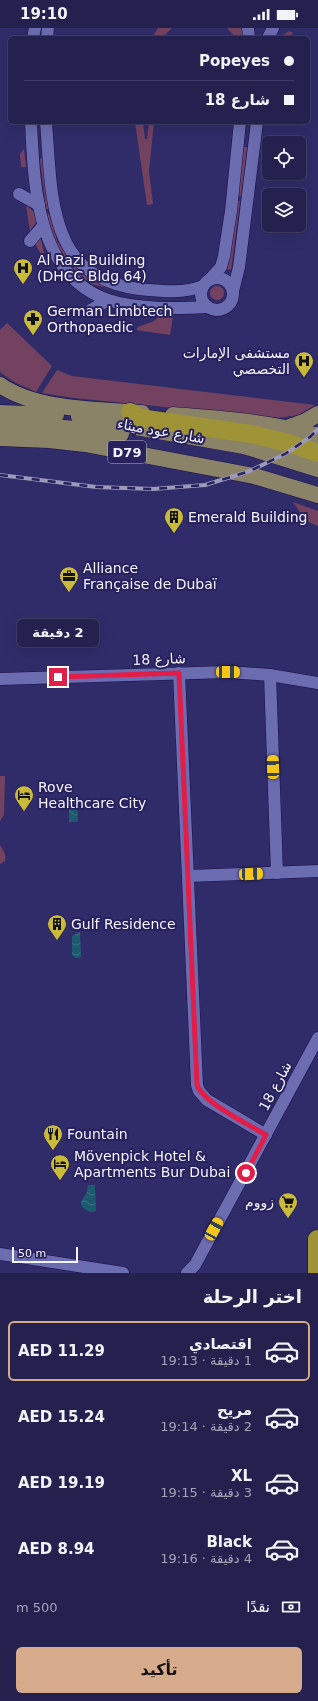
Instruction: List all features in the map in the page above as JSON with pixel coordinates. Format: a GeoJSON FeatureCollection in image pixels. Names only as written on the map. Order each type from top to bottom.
{"type":"FeatureCollection","features":[{"type":"Feature","properties":{"kind":"highway"},"geometry":{"type":"LineString","coordinates":[[130,412],[140,418],[287,435],[318,453]]}},
{"type":"Feature","properties":{"kind":"highway"},"geometry":{"type":"LineString","coordinates":[[317,1239],[318,1273]]}},
{"type":"Feature","properties":{"kind":"main road"},"geometry":{"type":"LineString","coordinates":[[0,385],[20,397],[46,404],[130,412]]}},
{"type":"Feature","properties":{"kind":"main road","name":"شارع عود ميثاء"},"geometry":{"type":"LineString","coordinates":[[0,413],[72,416],[244,446],[318,469]]}},
{"type":"Feature","properties":{"kind":"main road"},"geometry":{"type":"LineString","coordinates":[[287,435],[318,414]]}},
{"type":"Feature","properties":{"kind":"main road"},"geometry":{"type":"LineString","coordinates":[[0,424],[43,425],[120,434],[144,429]]}},
{"type":"Feature","properties":{"kind":"main road"},"geometry":{"type":"LineString","coordinates":[[287,435],[318,436]]}},
{"type":"Feature","properties":{"kind":"main road","name":"شارع عود ميثاء"},"geometry":{"type":"LineString","coordinates":[[0,438],[49,440],[85,444],[254,476],[318,495]]}},
{"type":"Feature","properties":{"kind":"main road"},"geometry":{"type":"LineString","coordinates":[[0,449],[34,446],[49,440]]}},
{"type":"Feature","properties":{"kind":"street"},"geometry":{"type":"LineString","coordinates":[[31,124],[39,205],[43,226],[50,244],[66,272],[88,290],[108,300],[175,308],[207,307],[214,310],[225,308],[232,299],[232,291],[239,267],[254,125]]}},
{"type":"Feature","properties":{"kind":"street"},"geometry":{"type":"LineString","coordinates":[[40,124],[43,152],[49,160]]}},
{"type":"Feature","properties":{"kind":"street"},"geometry":{"type":"LineString","coordinates":[[46,124],[56,212],[61,231],[71,252],[89,272],[114,284],[132,288],[176,292],[194,289],[207,282],[225,280],[231,287],[232,291]]}},
{"type":"Feature","properties":{"kind":"street"},"geometry":{"type":"LineString","coordinates":[[207,307],[200,295],[207,282],[221,267],[224,256],[231,211],[240,124]]}},
{"type":"Feature","properties":{"kind":"street"},"geometry":{"type":"LineString","coordinates":[[19,194],[39,205]]}},
{"type":"Feature","properties":{"kind":"street"},"geometry":{"type":"LineString","coordinates":[[30,241],[43,226]]}},
{"type":"Feature","properties":{"kind":"street"},"geometry":{"type":"LineString","coordinates":[[91,310],[108,300]]}},
{"type":"Feature","properties":{"kind":"street","name":"شارع 18"},"geometry":{"type":"LineString","coordinates":[[0,679],[228,672],[270,675],[318,683]]}},
{"type":"Feature","properties":{"kind":"street"},"geometry":{"type":"LineString","coordinates":[[179,673],[197,1085],[199,1091],[207,1100],[266,1135]]}},
{"type":"Feature","properties":{"kind":"street"},"geometry":{"type":"LineString","coordinates":[[270,675],[277,873]]}},
{"type":"Feature","properties":{"kind":"street"},"geometry":{"type":"LineString","coordinates":[[188,876],[318,871]]}},
{"type":"Feature","properties":{"kind":"street","name":"شارع 18"},"geometry":{"type":"LineString","coordinates":[[187,1273],[194,1265],[318,1038]]}},
{"type":"Feature","properties":{"kind":"street"},"geometry":{"type":"LineString","coordinates":[[1,1253],[123,1273]]}},
{"type":"Feature","properties":{"kind":"shaded area"},"geometry":{"type":"Polygon","coordinates":[[[158,28],[172,28],[164,36],[153,36],[158,28]]]}},
{"type":"Feature","properties":{"kind":"shaded area"},"geometry":{"type":"Polygon","coordinates":[[[227,28],[242,28],[244,36],[234,36],[227,28]]]}},
{"type":"Feature","properties":{"kind":"shaded area"},"geometry":{"type":"Polygon","coordinates":[[[289,31],[293,33],[291,36],[282,36],[289,31]]]}},
{"type":"Feature","properties":{"kind":"shaded area"},"geometry":{"type":"Polygon","coordinates":[[[135,124],[143,124],[145,139],[147,139],[149,124],[154,124],[149,171],[153,204],[147,205],[135,124]]]}},
{"type":"Feature","properties":{"kind":"shaded area"},"geometry":{"type":"Polygon","coordinates":[[[244,147],[247,147],[241,196],[238,196],[244,147]]]}},
{"type":"Feature","properties":{"kind":"shaded area"},"geometry":{"type":"Polygon","coordinates":[[[24,149],[26,167],[21,167],[20,154],[24,149]]]}},
{"type":"Feature","properties":{"kind":"shaded area"},"geometry":{"type":"Polygon","coordinates":[[[42,158],[46,168],[50,209],[46,209],[40,159],[42,158]]]}},
{"type":"Feature","properties":{"kind":"shaded area"},"geometry":{"type":"Polygon","coordinates":[[[237,201],[240,201],[231,270],[226,269],[237,201]]]}},
{"type":"Feature","properties":{"kind":"shaded area"},"geometry":{"type":"Polygon","coordinates":[[[26,205],[34,212],[36,222],[30,231],[26,205]]]}},
{"type":"Feature","properties":{"kind":"shaded area"},"geometry":{"type":"Polygon","coordinates":[[[46,214],[51,214],[57,241],[73,264],[70,268],[57,251],[46,214]]]}},
{"type":"Feature","properties":{"kind":"shaded area"},"geometry":{"type":"Polygon","coordinates":[[[40,233],[44,254],[42,256],[33,240],[40,233]]]}},
{"type":"Feature","properties":{"kind":"shaded area"},"geometry":{"type":"Polygon","coordinates":[[[75,266],[86,275],[99,281],[126,289],[126,293],[92,284],[71,270],[75,266]]]}},
{"type":"Feature","properties":{"kind":"shaded area"},"geometry":{"type":"Polygon","coordinates":[[[214,286],[220,286],[224,290],[224,296],[220,300],[214,300],[210,296],[210,290],[214,286]]]}},
{"type":"Feature","properties":{"kind":"shaded area"},"geometry":{"type":"Polygon","coordinates":[[[165,311],[174,311],[170,335],[136,330],[138,327],[154,321],[165,311]]]}},
{"type":"Feature","properties":{"kind":"shaded area"},"geometry":{"type":"Polygon","coordinates":[[[7,323],[52,366],[36,392],[14,382],[0,372],[0,330],[7,323]]]}},
{"type":"Feature","properties":{"kind":"shaded area"},"geometry":{"type":"Polygon","coordinates":[[[57,370],[72,376],[315,405],[298,415],[278,418],[73,398],[42,393],[57,370]]]}},
{"type":"Feature","properties":{"kind":"shaded area"},"geometry":{"type":"Polygon","coordinates":[[[293,502],[318,511],[318,526],[306,521],[293,502]]]}},
{"type":"Feature","properties":{"kind":"shaded area"},"geometry":{"type":"Polygon","coordinates":[[[0,776],[5,776],[4,815],[0,821],[0,776]]]}},
{"type":"Feature","properties":{"kind":"shaded area"},"geometry":{"type":"Polygon","coordinates":[[[0,845],[4,853],[5,861],[0,864],[0,845]]]}},
{"type":"Feature","properties":{"kind":"water"},"geometry":{"type":"Polygon","coordinates":[[[69,802],[77,802],[78,822],[69,822],[69,802]]]}},
{"type":"Feature","properties":{"kind":"water"},"geometry":{"type":"Polygon","coordinates":[[[80,932],[81,957],[76,958],[72,955],[72,936],[80,932]]]}},
{"type":"Feature","properties":{"kind":"water"},"geometry":{"type":"Polygon","coordinates":[[[88,1185],[95,1185],[96,1211],[90,1212],[82,1207],[81,1202],[87,1192],[88,1185]]]}},
{"type":"Feature","properties":{"kind":"railway"},"geometry":{"type":"LineString","coordinates":[[0,475],[96,487],[153,489],[205,485],[250,471],[285,454],[310,437],[318,429]]}},
{"type":"Feature","properties":{"kind":"place","name":"Al Razi Building (DHCC Bldg 64)"},"geometry":{"type":"Point","coordinates":[23,285]}},
{"type":"Feature","properties":{"kind":"place","name":"German Limbtech Orthopaedic"},"geometry":{"type":"Point","coordinates":[33,336]}},
{"type":"Feature","properties":{"kind":"place","name":"مستشفى الإمارات التخصصي"},"geometry":{"type":"Point","coordinates":[304,378]}},
{"type":"Feature","properties":{"kind":"place","name":"Emerald Building"},"geometry":{"type":"Point","coordinates":[174,534]}},
{"type":"Feature","properties":{"kind":"place","name":"Alliance Française de Dubaï"},"geometry":{"type":"Point","coordinates":[69,593]}},
{"type":"Feature","properties":{"kind":"place","name":"Rove Healthcare City"},"geometry":{"type":"Point","coordinates":[24,812]}},
{"type":"Feature","properties":{"kind":"place","name":"Gulf Residence"},"geometry":{"type":"Point","coordinates":[57,941]}},
{"type":"Feature","properties":{"kind":"place","name":"Fountain"},"geometry":{"type":"Point","coordinates":[53,1151]}},
{"type":"Feature","properties":{"kind":"place","name":"Mövenpick Hotel & Apartments Bur Dubai"},"geometry":{"type":"Point","coordinates":[60,1181]}},
{"type":"Feature","properties":{"kind":"place","name":"زووم"},"geometry":{"type":"Point","coordinates":[288,1219]}},
{"type":"Feature","properties":{"kind":"route"},"geometry":{"type":"LineString","coordinates":[[58,677],[179,673],[197,1085],[199,1091],[207,1100],[266,1135],[246,1173]]}}]}
